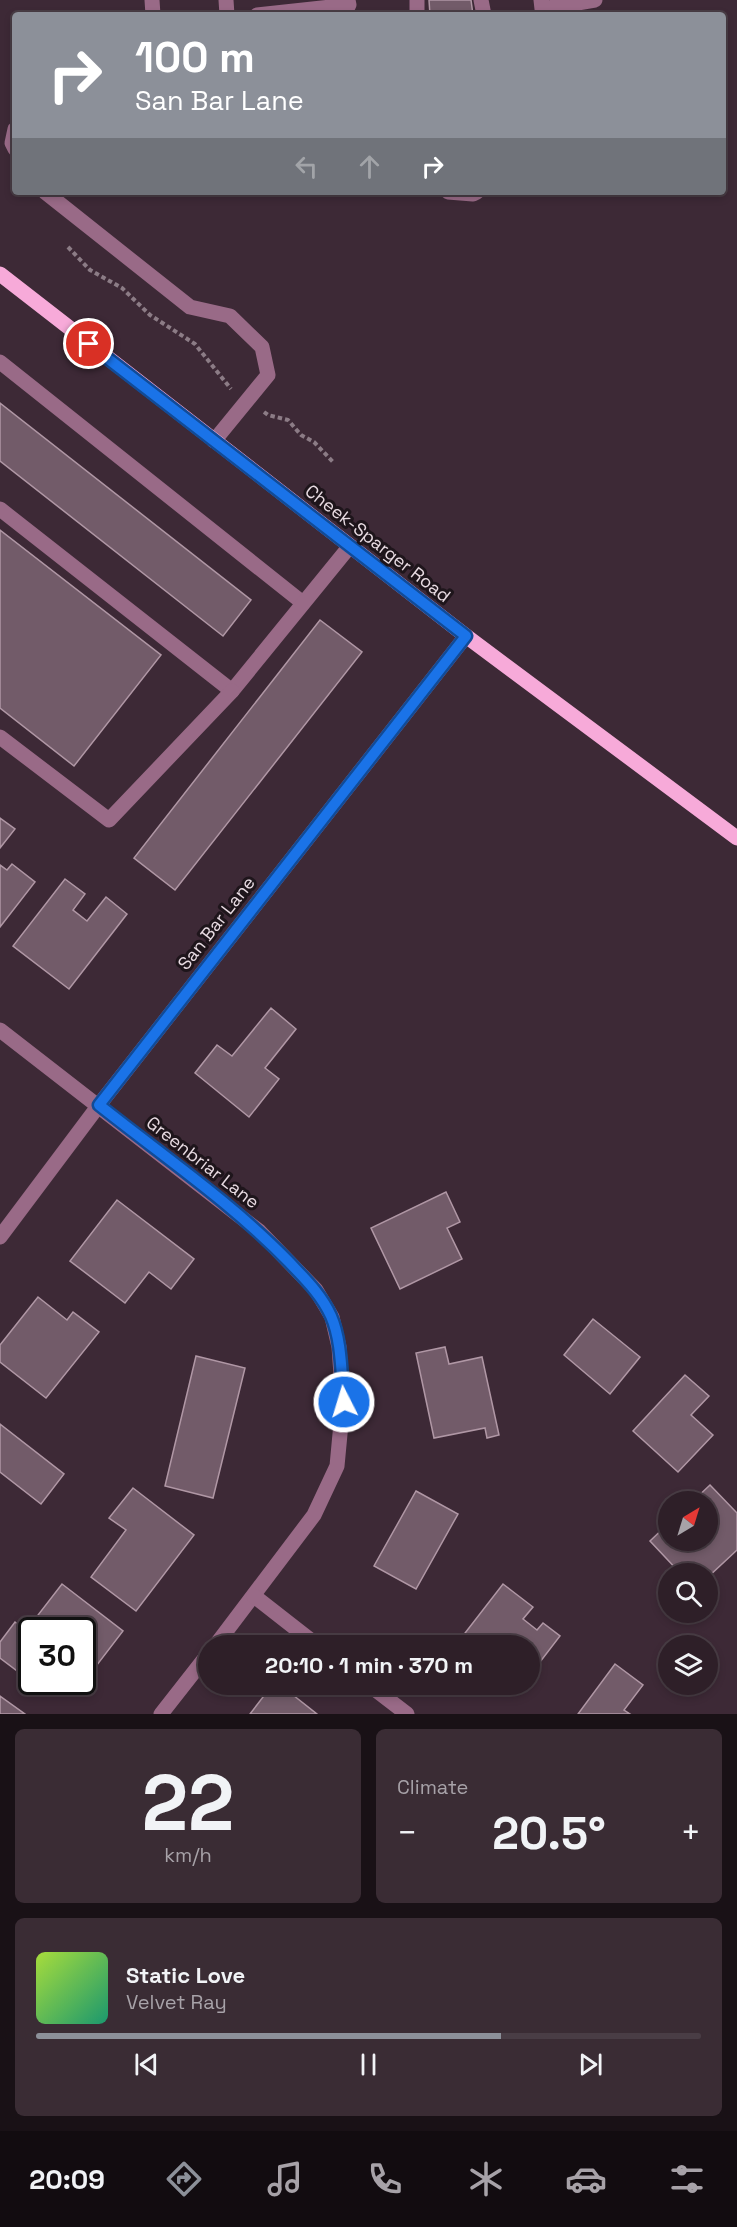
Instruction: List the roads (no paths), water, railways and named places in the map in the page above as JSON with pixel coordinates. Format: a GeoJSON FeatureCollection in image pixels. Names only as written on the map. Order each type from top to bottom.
{"type":"FeatureCollection","features":[{"type":"Feature","properties":{"kind":"main road","name":"Cheek-Sparger Road"},"geometry":{"type":"LineString","coordinates":[[0,274],[466,636],[737,838]]}},
{"type":"Feature","properties":{"kind":"street"},"geometry":{"type":"LineString","coordinates":[[285,12],[349,5],[348,0]]}},
{"type":"Feature","properties":{"kind":"street"},"geometry":{"type":"LineString","coordinates":[[541,0],[542,9],[596,0]]}},
{"type":"Feature","properties":{"kind":"street"},"geometry":{"type":"LineString","coordinates":[[49,195],[190,307],[231,316],[262,347],[268,375],[214,441]]}},
{"type":"Feature","properties":{"kind":"street"},"geometry":{"type":"LineString","coordinates":[[0,362],[303,603]]}},
{"type":"Feature","properties":{"kind":"street"},"geometry":{"type":"LineString","coordinates":[[0,509],[232,691]]}},
{"type":"Feature","properties":{"kind":"street"},"geometry":{"type":"LineString","coordinates":[[0,736],[109,820],[232,691],[350,546]]}},
{"type":"Feature","properties":{"kind":"street","name":"San Bar Lane"},"geometry":{"type":"LineString","coordinates":[[0,1237],[99,1105],[466,636]]}},
{"type":"Feature","properties":{"kind":"street","name":"Greenbriar Lane"},"geometry":{"type":"LineString","coordinates":[[0,1030],[259,1231],[316,1290],[332,1317],[339,1347],[344,1402],[337,1466],[314,1515],[224,1635]]}},
{"type":"Feature","properties":{"kind":"street"},"geometry":{"type":"LineString","coordinates":[[254,1596],[304,1635]]}},
{"type":"Feature","properties":{"kind":"street"},"geometry":{"type":"LineString","coordinates":[[161,1714],[198,1667]]}},
{"type":"Feature","properties":{"kind":"street"},"geometry":{"type":"LineString","coordinates":[[383,1695],[406,1714]]}}]}
